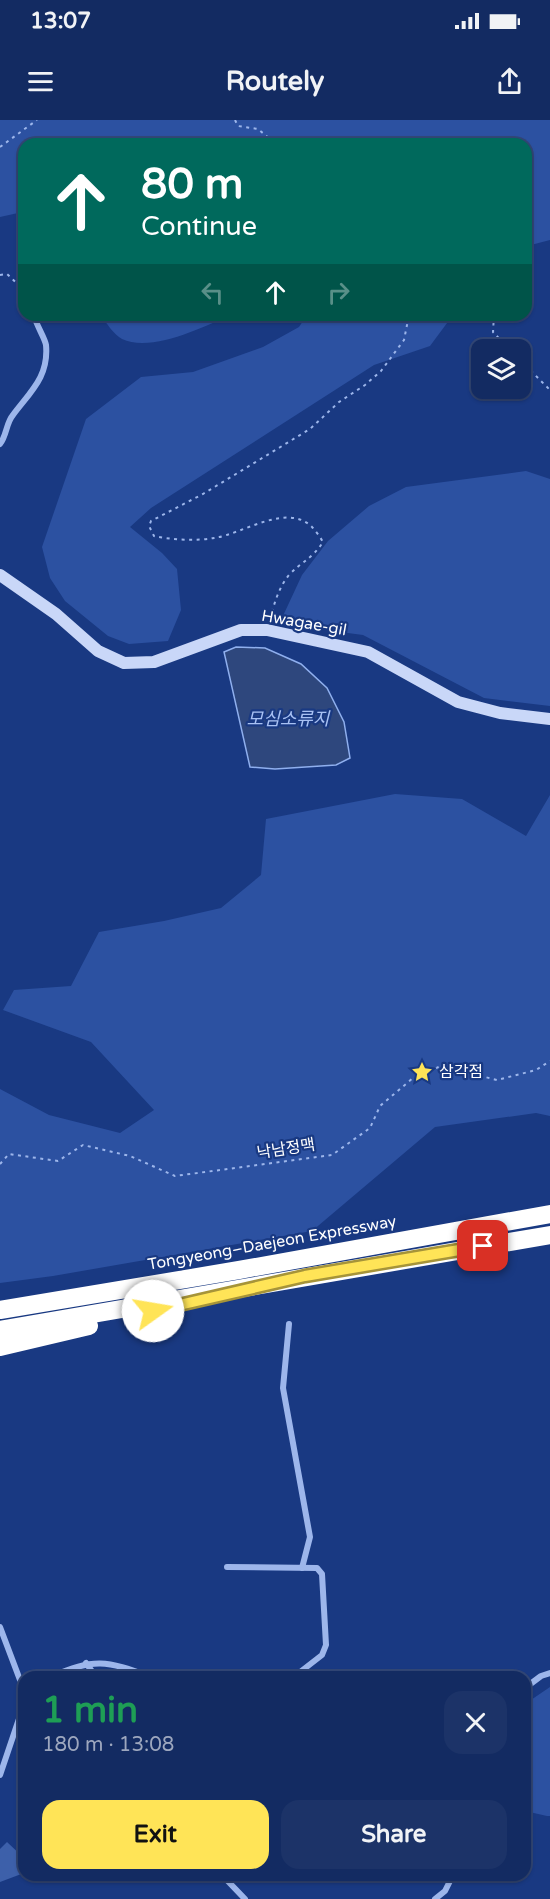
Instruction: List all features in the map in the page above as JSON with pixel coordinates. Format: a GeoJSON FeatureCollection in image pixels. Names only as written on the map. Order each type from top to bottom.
{"type":"FeatureCollection","features":[{"type":"Feature","properties":{"kind":"highway","name":"Tongyeong–Daejeon Expressway"},"geometry":{"type":"LineString","coordinates":[[0,1310],[550,1214]]}},
{"type":"Feature","properties":{"kind":"highway"},"geometry":{"type":"LineString","coordinates":[[0,1330],[550,1235]]}},
{"type":"Feature","properties":{"kind":"highway"},"geometry":{"type":"LineString","coordinates":[[0,1347],[305,1276]]}},
{"type":"Feature","properties":{"kind":"street"},"geometry":{"type":"LineString","coordinates":[[0,444],[10,417],[25,402],[44,373],[46,343],[36,321]]}},
{"type":"Feature","properties":{"kind":"street","name":"Hwagae-gil"},"geometry":{"type":"LineString","coordinates":[[0,575],[56,614],[98,651],[124,663],[154,662],[241,630],[267,630],[368,652],[458,702],[500,713],[550,719]]}},
{"type":"Feature","properties":{"kind":"street"},"geometry":{"type":"LineString","coordinates":[[290,1324],[283,1388],[310,1537],[302,1568]]}},
{"type":"Feature","properties":{"kind":"street"},"geometry":{"type":"LineString","coordinates":[[227,1568],[317,1568],[322,1574],[326,1646],[322,1655],[302,1671]]}},
{"type":"Feature","properties":{"kind":"street"},"geometry":{"type":"LineString","coordinates":[[0,1627],[18,1675]]}},
{"type":"Feature","properties":{"kind":"street"},"geometry":{"type":"LineString","coordinates":[[86,1663],[92,1671]]}},
{"type":"Feature","properties":{"kind":"street"},"geometry":{"type":"LineString","coordinates":[[65,1671],[86,1663],[116,1664],[135,1671]]}},
{"type":"Feature","properties":{"kind":"street"},"geometry":{"type":"LineString","coordinates":[[531,1684],[550,1673]]}},
{"type":"Feature","properties":{"kind":"street"},"geometry":{"type":"LineString","coordinates":[[0,1775],[18,1722]]}},
{"type":"Feature","properties":{"kind":"street"},"geometry":{"type":"LineString","coordinates":[[228,1881],[245,1899]]}},
{"type":"Feature","properties":{"kind":"street"},"geometry":{"type":"LineString","coordinates":[[435,1899],[445,1891],[450,1881]]}},
{"type":"Feature","properties":{"kind":"path"},"geometry":{"type":"LineString","coordinates":[[0,147],[37,120]]}},
{"type":"Feature","properties":{"kind":"path"},"geometry":{"type":"LineString","coordinates":[[235,120],[238,126],[258,129],[269,138]]}},
{"type":"Feature","properties":{"kind":"path"},"geometry":{"type":"LineString","coordinates":[[0,275],[7,274],[18,284]]}},
{"type":"Feature","properties":{"kind":"path"},"geometry":{"type":"LineString","coordinates":[[267,630],[275,598],[289,576],[316,554],[323,542],[311,525],[293,517],[268,520],[215,538],[170,539],[154,536],[149,526],[151,521],[212,489],[316,424],[339,402],[381,371],[404,340],[408,321]]}},
{"type":"Feature","properties":{"kind":"path"},"geometry":{"type":"LineString","coordinates":[[494,321],[493,332],[500,339]]}},
{"type":"Feature","properties":{"kind":"path"},"geometry":{"type":"LineString","coordinates":[[531,371],[550,390]]}},
{"type":"Feature","properties":{"kind":"path","name":"낙남정맥"},"geometry":{"type":"LineString","coordinates":[[0,1164],[9,1154],[57,1161],[83,1145],[130,1156],[175,1176],[332,1155],[370,1128],[380,1106],[413,1078],[441,1066],[497,1080],[537,1070],[550,1061]]}},
{"type":"Feature","properties":{"kind":"shaded area"},"geometry":{"type":"Polygon","coordinates":[[[0,120],[550,120],[550,240],[532,245],[532,138],[18,138],[18,213],[0,217],[0,120]]]}},
{"type":"Feature","properties":{"kind":"shaded area"},"geometry":{"type":"Polygon","coordinates":[[[105,321],[217,321],[177,337],[147,343],[122,339],[105,321]]]}},
{"type":"Feature","properties":{"kind":"shaded area"},"geometry":{"type":"Polygon","coordinates":[[[303,321],[449,321],[430,346],[374,365],[151,508],[130,527],[162,553],[177,569],[181,610],[168,641],[129,644],[108,636],[65,601],[50,578],[42,547],[86,419],[141,377],[193,372],[263,347],[299,327],[303,321]]]}},
{"type":"Feature","properties":{"kind":"shaded area"},"geometry":{"type":"Polygon","coordinates":[[[526,471],[550,479],[550,706],[484,698],[363,635],[310,628],[282,618],[302,575],[328,541],[369,506],[406,487],[526,471]]]}},
{"type":"Feature","properties":{"kind":"shaded area"},"geometry":{"type":"Polygon","coordinates":[[[395,794],[462,799],[526,836],[550,795],[550,1116],[536,1113],[435,1127],[312,1231],[53,1276],[0,1283],[0,1089],[49,1115],[120,1133],[154,1110],[91,1042],[3,1010],[14,990],[71,986],[99,932],[221,908],[261,875],[266,819],[395,794]]]}},
{"type":"Feature","properties":{"kind":"shaded area"},"geometry":{"type":"Polygon","coordinates":[[[550,1687],[550,1816],[531,1812],[531,1700],[550,1687]]]}},
{"type":"Feature","properties":{"kind":"water","name":"모심소류지"},"geometry":{"type":"Polygon","coordinates":[[[236,647],[265,648],[301,664],[327,688],[344,722],[350,758],[336,765],[275,769],[250,767],[224,652],[236,647]]]}},
{"type":"Feature","properties":{"kind":"building"},"geometry":{"type":"Polygon","coordinates":[[[7,1842],[18,1852],[18,1875],[0,1882],[0,1849],[7,1842]]]}},
{"type":"Feature","properties":{"kind":"place","name":"삼각점"},"geometry":{"type":"Point","coordinates":[422,1072]}},
{"type":"Feature","properties":{"kind":"route"},"geometry":{"type":"LineString","coordinates":[[153,1311],[305,1276],[483,1246]]}}]}
